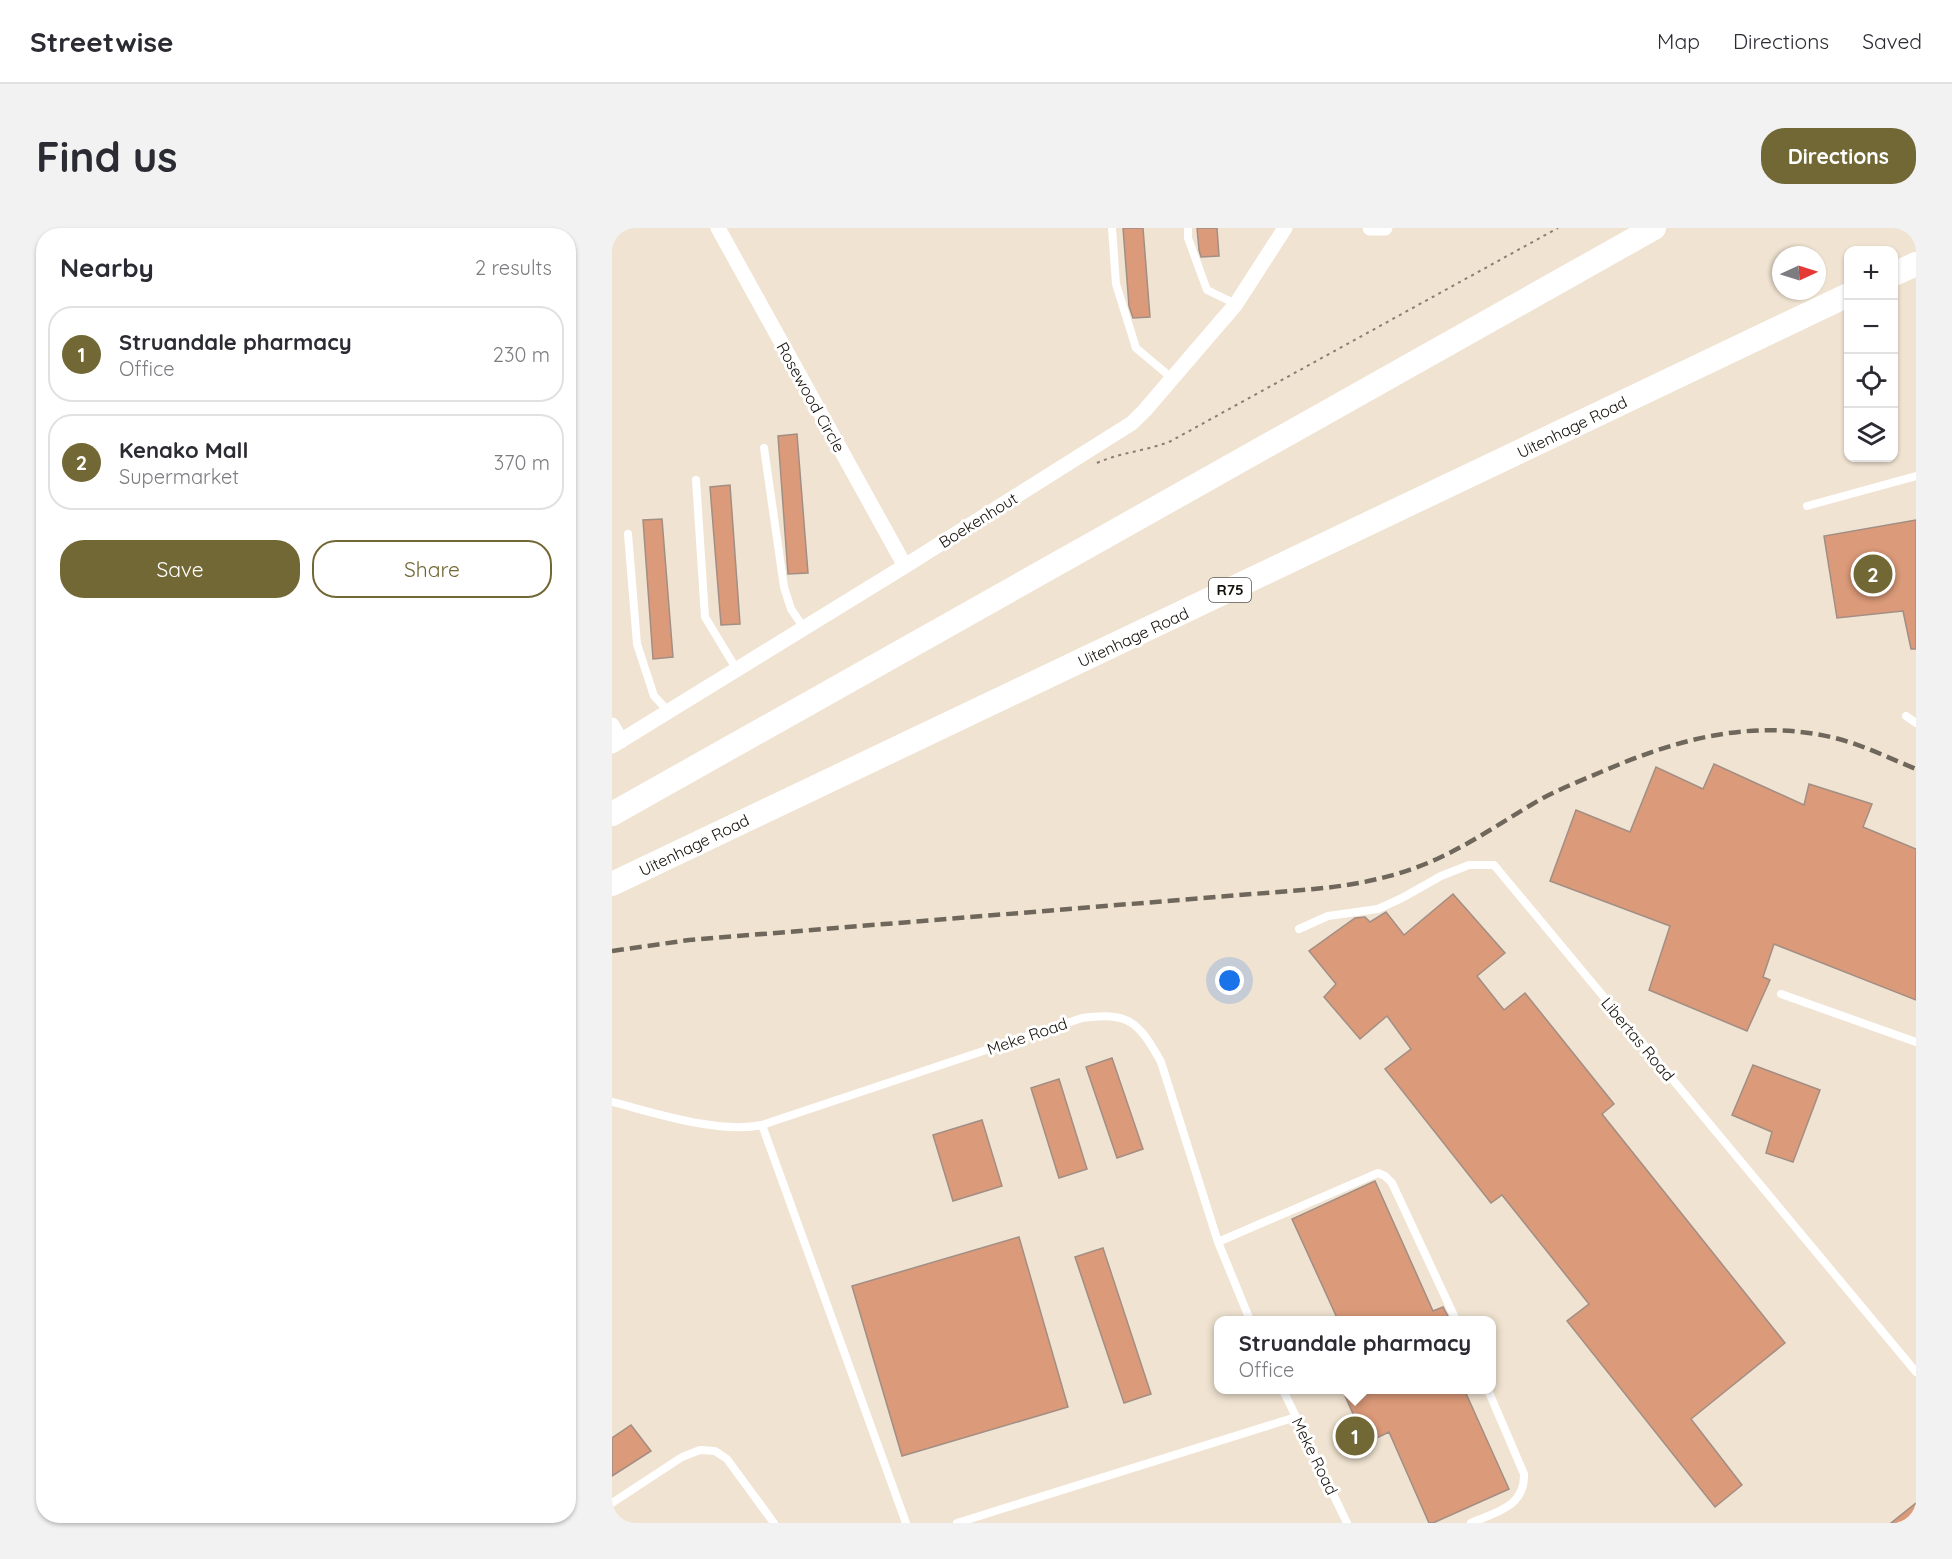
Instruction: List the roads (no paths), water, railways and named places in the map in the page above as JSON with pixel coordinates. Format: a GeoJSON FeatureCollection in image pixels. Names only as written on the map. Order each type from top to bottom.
{"type":"FeatureCollection","features":[{"type":"Feature","properties":{"kind":"main road"},"geometry":{"type":"LineString","coordinates":[[612,814],[1654,228]]}},
{"type":"Feature","properties":{"kind":"main road"},"geometry":{"type":"LineString","coordinates":[[1898,272],[1916,264]]}},
{"type":"Feature","properties":{"kind":"main road","name":"Uitenhage Road"},"geometry":{"type":"LineString","coordinates":[[612,884],[1844,297]]}},
{"type":"Feature","properties":{"kind":"street","name":"Rosewood Circle"},"geometry":{"type":"LineString","coordinates":[[718,228],[905,566]]}},
{"type":"Feature","properties":{"kind":"street","name":"Boekenhout"},"geometry":{"type":"LineString","coordinates":[[616,744],[1114,436],[1146,410],[1236,304],[1285,228]]}},
{"type":"Feature","properties":{"kind":"street"},"geometry":{"type":"LineString","coordinates":[[1370,228],[1385,228]]}},
{"type":"Feature","properties":{"kind":"street"},"geometry":{"type":"LineString","coordinates":[[612,725],[616,744]]}},
{"type":"Feature","properties":{"kind":"lane"},"geometry":{"type":"LineString","coordinates":[[1112,228],[1116,284],[1136,348],[1173,379]]}},
{"type":"Feature","properties":{"kind":"lane"},"geometry":{"type":"LineString","coordinates":[[1188,228],[1188,238],[1207,290],[1236,304]]}},
{"type":"Feature","properties":{"kind":"lane"},"geometry":{"type":"LineString","coordinates":[[764,448],[784,587],[791,609],[804,628]]}},
{"type":"Feature","properties":{"kind":"lane"},"geometry":{"type":"LineString","coordinates":[[1807,506],[1916,476]]}},
{"type":"Feature","properties":{"kind":"lane"},"geometry":{"type":"LineString","coordinates":[[696,480],[705,617],[737,670]]}},
{"type":"Feature","properties":{"kind":"lane"},"geometry":{"type":"LineString","coordinates":[[628,534],[637,644],[654,696],[669,711]]}},
{"type":"Feature","properties":{"kind":"lane"},"geometry":{"type":"LineString","coordinates":[[1906,716],[1916,723]]}},
{"type":"Feature","properties":{"kind":"lane","name":"Libertas Road"},"geometry":{"type":"LineString","coordinates":[[1299,929],[1328,916],[1378,909],[1441,876],[1469,865],[1494,865],[1916,1372]]}},
{"type":"Feature","properties":{"kind":"lane"},"geometry":{"type":"LineString","coordinates":[[1781,994],[1916,1042]]}},
{"type":"Feature","properties":{"kind":"lane","name":"Meke Road"},"geometry":{"type":"LineString","coordinates":[[612,1102],[724,1128],[744,1129],[762,1125],[1082,1018],[1108,1015],[1128,1020],[1145,1035],[1161,1062],[1218,1242],[1248,1316]]}},
{"type":"Feature","properties":{"kind":"lane"},"geometry":{"type":"LineString","coordinates":[[762,1125],[906,1523]]}},
{"type":"Feature","properties":{"kind":"lane"},"geometry":{"type":"LineString","coordinates":[[1218,1242],[1377,1173],[1385,1176],[1392,1183],[1454,1316]]}},
{"type":"Feature","properties":{"kind":"lane","name":"Meke Road"},"geometry":{"type":"LineString","coordinates":[[1285,1394],[1347,1523]]}},
{"type":"Feature","properties":{"kind":"lane"},"geometry":{"type":"LineString","coordinates":[[1471,1523],[1513,1504],[1525,1486],[1524,1474],[1490,1394]]}},
{"type":"Feature","properties":{"kind":"lane"},"geometry":{"type":"LineString","coordinates":[[957,1523],[1296,1417]]}},
{"type":"Feature","properties":{"kind":"lane"},"geometry":{"type":"LineString","coordinates":[[612,1503],[682,1457],[700,1450],[715,1451],[727,1459],[774,1523]]}},
{"type":"Feature","properties":{"kind":"railway"},"geometry":{"type":"LineString","coordinates":[[612,951],[689,940],[1346,885],[1407,871],[1437,859],[1565,787],[1658,750],[1716,735],[1745,731],[1805,732],[1856,744],[1916,769]]}},
{"type":"Feature","properties":{"kind":"place","name":"Kenako Mall"},"geometry":{"type":"Point","coordinates":[1873,574]}},
{"type":"Feature","properties":{"kind":"place","name":"Struandale pharmacy"},"geometry":{"type":"Point","coordinates":[1355,1436]}}]}
